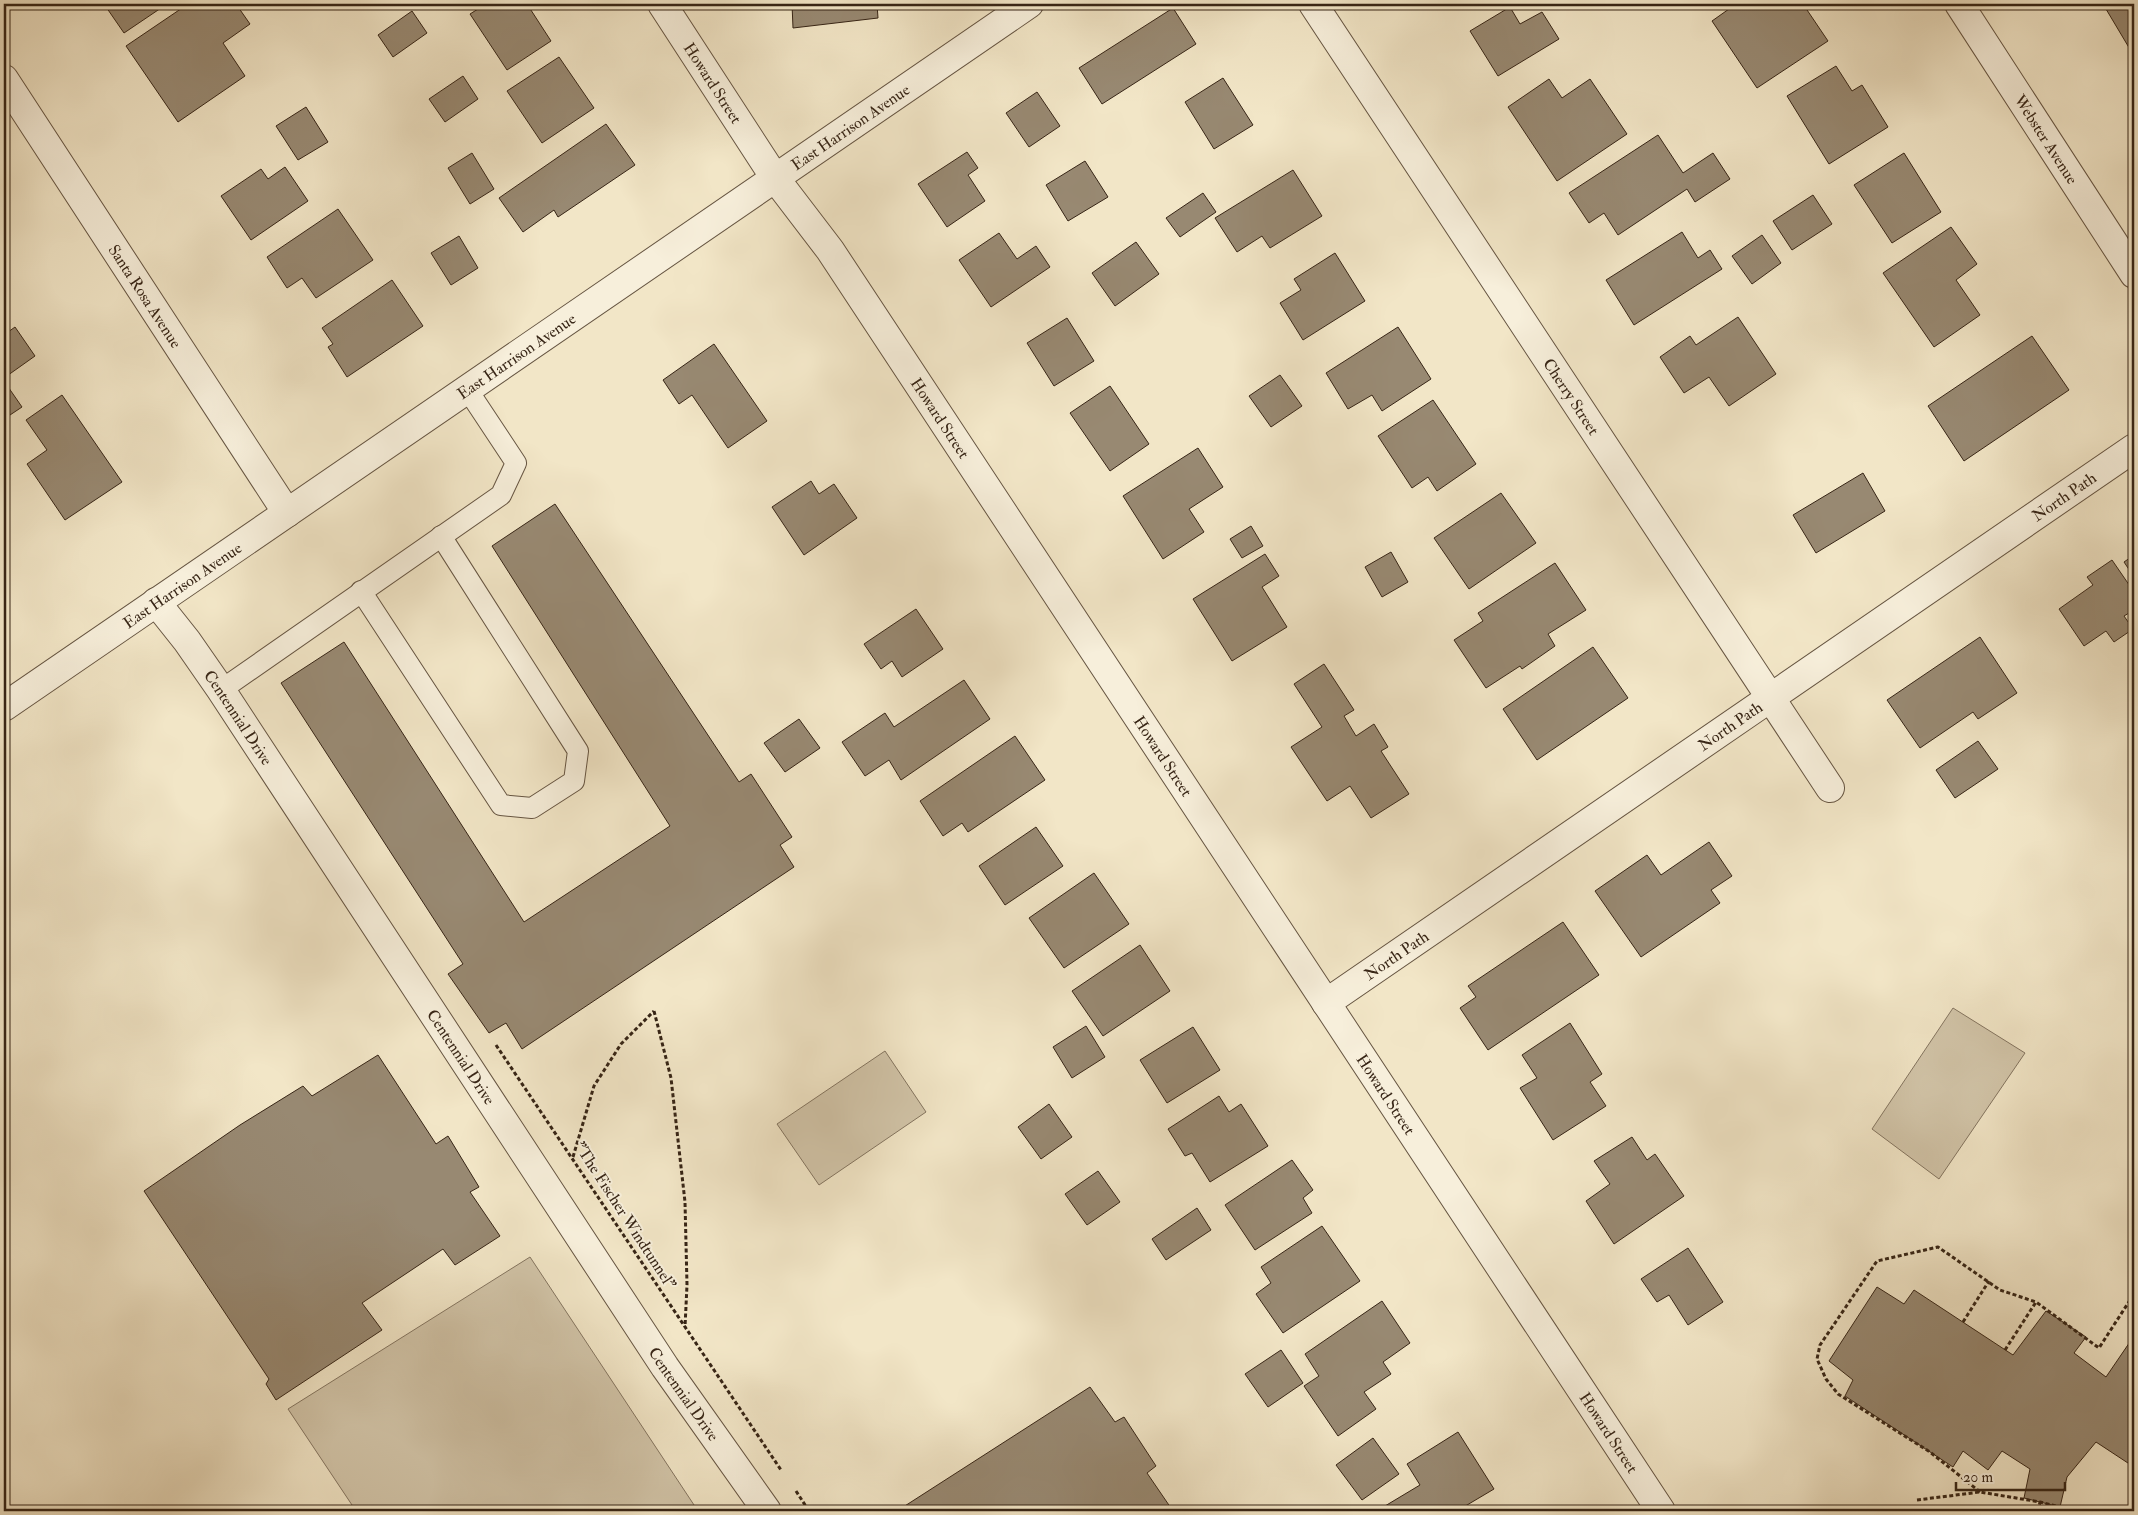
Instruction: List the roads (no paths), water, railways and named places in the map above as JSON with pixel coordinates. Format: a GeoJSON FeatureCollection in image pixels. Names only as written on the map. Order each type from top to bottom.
{"type":"FeatureCollection","features":[{"type":"Feature","properties":{"kind":"street","name":"Howard Street"},"geometry":{"type":"LineString","coordinates":[[662,4],[775,178],[830,250],[1661,1511]]}},
{"type":"Feature","properties":{"kind":"street","name":"East Harrison Avenue"},"geometry":{"type":"LineString","coordinates":[[4,707],[1029,4]]}},
{"type":"Feature","properties":{"kind":"street","name":"Cherry Street"},"geometry":{"type":"LineString","coordinates":[[1313,4],[1830,788]]}},
{"type":"Feature","properties":{"kind":"street","name":"Webster Avenue"},"geometry":{"type":"LineString","coordinates":[[1959,4],[2134,274]]}},
{"type":"Feature","properties":{"kind":"street","name":"Santa Rosa Avenue"},"geometry":{"type":"LineString","coordinates":[[4,79],[287,513]]}},
{"type":"Feature","properties":{"kind":"street","name":"North Path"},"geometry":{"type":"LineString","coordinates":[[1326,1003],[2134,448]]}},
{"type":"Feature","properties":{"kind":"street","name":"Centennial Drive"},"geometry":{"type":"LineString","coordinates":[[156,602],[187,641],[221,690],[665,1368],[767,1511]]}},
{"type":"Feature","properties":{"kind":"lane"},"geometry":{"type":"LineString","coordinates":[[221,690],[361,591],[502,495],[516,463],[467,389]]}},
{"type":"Feature","properties":{"kind":"lane"},"geometry":{"type":"LineString","coordinates":[[361,591],[501,805],[532,808],[574,781],[578,751],[441,536]]}}]}
